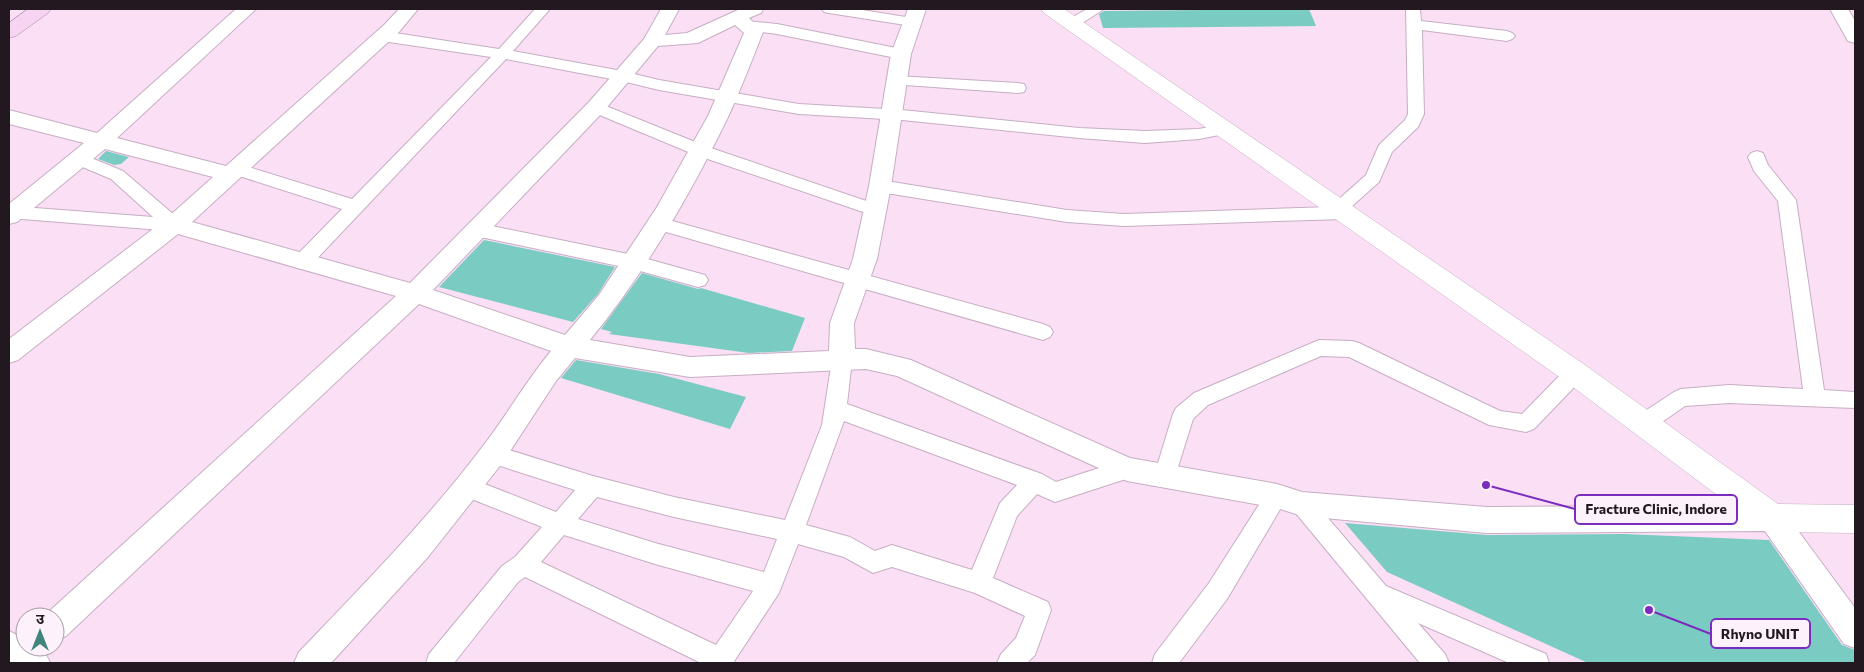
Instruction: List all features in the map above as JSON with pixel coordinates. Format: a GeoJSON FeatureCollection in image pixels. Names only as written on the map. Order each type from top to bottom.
{"type":"FeatureCollection","features":[{"type":"Feature","properties":{"kind":"main road"},"geometry":{"type":"LineString","coordinates":[[9,32],[41,9]]}},
{"type":"Feature","properties":{"kind":"main road"},"geometry":{"type":"LineString","coordinates":[[1061,16],[1575,373],[1772,518],[1855,519]]}},
{"type":"Feature","properties":{"kind":"street"},"geometry":{"type":"LineString","coordinates":[[10,214],[102,140],[247,9]]}},
{"type":"Feature","properties":{"kind":"street"},"geometry":{"type":"LineString","coordinates":[[9,353],[174,226],[382,36],[409,9]]}},
{"type":"Feature","properties":{"kind":"street"},"geometry":{"type":"LineString","coordinates":[[302,262],[503,54],[543,9]]}},
{"type":"Feature","properties":{"kind":"street"},"geometry":{"type":"LineString","coordinates":[[65,617],[415,294],[596,107],[652,41],[670,9]]}},
{"type":"Feature","properties":{"kind":"street"},"geometry":{"type":"LineString","coordinates":[[523,565],[720,662],[771,585],[833,425],[842,360],[842,323],[865,259],[880,186],[901,54],[914,15],[829,9]]}},
{"type":"Feature","properties":{"kind":"street"},"geometry":{"type":"LineString","coordinates":[[1061,16],[1097,9]]}},
{"type":"Feature","properties":{"kind":"street"},"geometry":{"type":"LineString","coordinates":[[1839,9],[1855,37]]}},
{"type":"Feature","properties":{"kind":"street"},"geometry":{"type":"LineString","coordinates":[[652,41],[691,39],[746,17],[777,29],[901,54]]}},
{"type":"Feature","properties":{"kind":"street"},"geometry":{"type":"LineString","coordinates":[[310,663],[418,548],[493,454],[547,374],[608,301],[658,223],[726,97],[754,32],[746,17]]}},
{"type":"Feature","properties":{"kind":"street"},"geometry":{"type":"LineString","coordinates":[[880,186],[1067,216],[1124,220],[1341,211],[1373,178],[1385,149],[1412,124],[1416,114],[1414,17],[1507,36]]}},
{"type":"Feature","properties":{"kind":"street"},"geometry":{"type":"LineString","coordinates":[[382,36],[503,54],[622,76],[659,86],[799,109],[892,115],[1079,133],[1145,137],[1199,134],[1223,129]]}},
{"type":"Feature","properties":{"kind":"street"},"geometry":{"type":"LineString","coordinates":[[897,81],[1018,88]]}},
{"type":"Feature","properties":{"kind":"street"},"geometry":{"type":"LineString","coordinates":[[596,107],[699,150],[875,210]]}},
{"type":"Feature","properties":{"kind":"street"},"geometry":{"type":"LineString","coordinates":[[9,117],[233,171],[356,207]]}},
{"type":"Feature","properties":{"kind":"street"},"geometry":{"type":"LineString","coordinates":[[1757,157],[1760,167],[1786,200],[1815,398]]}},
{"type":"Feature","properties":{"kind":"street"},"geometry":{"type":"LineString","coordinates":[[78,159],[117,175],[174,226]]}},
{"type":"Feature","properties":{"kind":"street"},"geometry":{"type":"LineString","coordinates":[[10,214],[174,226],[415,294],[570,347],[690,367],[866,359],[902,367],[1127,469],[1290,500],[1370,511],[1487,520],[1772,518],[1855,633]]}},
{"type":"Feature","properties":{"kind":"street"},"geometry":{"type":"LineString","coordinates":[[658,223],[858,278],[1043,332]]}},
{"type":"Feature","properties":{"kind":"street"},"geometry":{"type":"LineString","coordinates":[[477,230],[633,262],[698,280]]}},
{"type":"Feature","properties":{"kind":"street"},"geometry":{"type":"LineString","coordinates":[[1165,476],[1184,414],[1202,399],[1319,348],[1352,349],[1497,419],[1526,423],[1575,373]]}},
{"type":"Feature","properties":{"kind":"street"},"geometry":{"type":"LineString","coordinates":[[1644,423],[1681,398],[1729,394],[1855,400]]}},
{"type":"Feature","properties":{"kind":"street"},"geometry":{"type":"LineString","coordinates":[[836,409],[1034,481],[1056,492],[1127,469]]}},
{"type":"Feature","properties":{"kind":"street"},"geometry":{"type":"LineString","coordinates":[[493,454],[593,486],[674,507],[792,532],[850,548],[873,562],[892,556],[978,583],[1039,610],[1026,646],[1010,663]]}},
{"type":"Feature","properties":{"kind":"street"},"geometry":{"type":"LineString","coordinates":[[978,583],[1008,510],[1034,481]]}},
{"type":"Feature","properties":{"kind":"street"},"geometry":{"type":"LineString","coordinates":[[438,663],[510,574],[523,565],[593,486]]}},
{"type":"Feature","properties":{"kind":"street"},"geometry":{"type":"LineString","coordinates":[[467,487],[559,524],[650,554],[771,585]]}},
{"type":"Feature","properties":{"kind":"street"},"geometry":{"type":"LineString","coordinates":[[1290,500],[1377,593],[1436,663]]}},
{"type":"Feature","properties":{"kind":"street"},"geometry":{"type":"LineString","coordinates":[[1164,663],[1290,500]]}},
{"type":"Feature","properties":{"kind":"street"},"geometry":{"type":"LineString","coordinates":[[1377,593],[1537,663]]}},
{"type":"Feature","properties":{"kind":"building"},"geometry":{"type":"Polygon","coordinates":[[[1309,9],[1316,26],[1103,28],[1099,14],[1104,11],[1309,9]]]}},
{"type":"Feature","properties":{"kind":"building"},"geometry":{"type":"Polygon","coordinates":[[[106,151],[129,157],[121,164],[114,165],[98,159],[106,151]]]}},
{"type":"Feature","properties":{"kind":"building"},"geometry":{"type":"Polygon","coordinates":[[[484,240],[615,267],[598,294],[573,322],[439,287],[484,240]]]}},
{"type":"Feature","properties":{"kind":"building"},"geometry":{"type":"Polygon","coordinates":[[[642,273],[805,318],[792,351],[749,353],[609,334],[612,332],[601,329],[642,273]]]}},
{"type":"Feature","properties":{"kind":"building"},"geometry":{"type":"Polygon","coordinates":[[[576,360],[659,374],[746,397],[730,429],[561,378],[576,360]]]}},
{"type":"Feature","properties":{"kind":"building"},"geometry":{"type":"Polygon","coordinates":[[[1345,523],[1487,535],[1624,534],[1769,540],[1842,645],[1855,650],[1855,663],[1588,663],[1387,572],[1345,523]]]}},
{"type":"Feature","properties":{"kind":"place","name":"Fracture Clinic, Indore"},"geometry":{"type":"Point","coordinates":[1486,485]}},
{"type":"Feature","properties":{"kind":"place","name":"Rhyno UNIT"},"geometry":{"type":"Point","coordinates":[1649,610]}}]}
